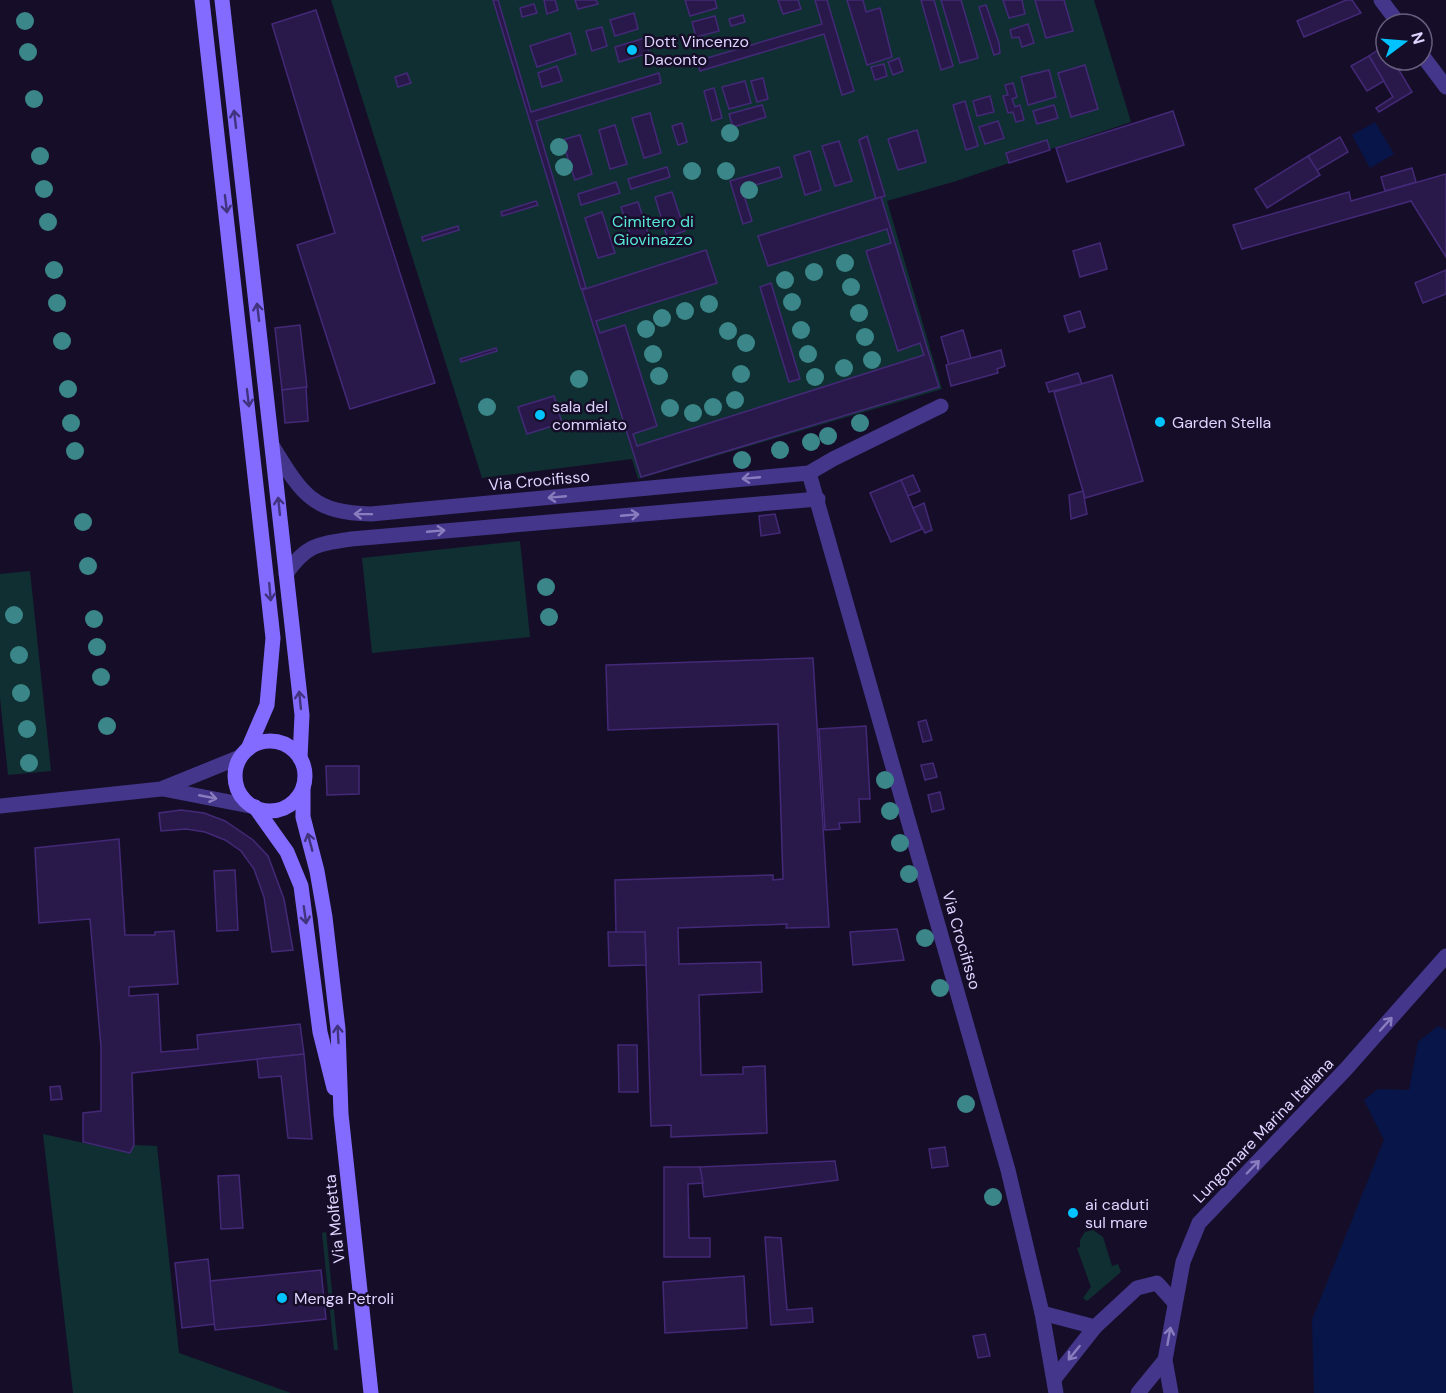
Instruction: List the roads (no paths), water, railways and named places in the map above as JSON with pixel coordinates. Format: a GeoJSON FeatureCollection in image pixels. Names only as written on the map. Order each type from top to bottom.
{"type":"FeatureCollection","features":[{"type":"Feature","properties":{"kind":"main road"},"geometry":{"type":"LineString","coordinates":[[202,0],[273,638],[267,705],[236,768],[239,791],[245,800],[255,807],[287,852],[301,886],[320,1032],[340,1114]]}},
{"type":"Feature","properties":{"kind":"main road"},"geometry":{"type":"LineString","coordinates":[[222,0],[302,715],[300,758],[305,773],[303,817],[317,871],[325,917],[338,1029],[340,1114]]}},
{"type":"Feature","properties":{"kind":"main road"},"geometry":{"type":"LineString","coordinates":[[244,753],[259,743],[282,743],[300,758]]}},
{"type":"Feature","properties":{"kind":"main road"},"geometry":{"type":"LineString","coordinates":[[255,807],[275,810],[287,806],[297,798],[303,788]]}},
{"type":"Feature","properties":{"kind":"main road","name":"Via Molfetta"},"geometry":{"type":"LineString","coordinates":[[340,1114],[371,1393]]}},
{"type":"Feature","properties":{"kind":"street"},"geometry":{"type":"LineString","coordinates":[[1434,71],[1446,87]]}},
{"type":"Feature","properties":{"kind":"street"},"geometry":{"type":"LineString","coordinates":[[809,473],[941,406]]}},
{"type":"Feature","properties":{"kind":"street","name":"Via Crocifisso"},"geometry":{"type":"LineString","coordinates":[[273,447],[307,496],[327,509],[349,514],[383,513],[809,473],[1008,1170],[1042,1313],[1055,1386]]}},
{"type":"Feature","properties":{"kind":"street"},"geometry":{"type":"LineString","coordinates":[[286,574],[299,555],[316,544],[818,500]]}},
{"type":"Feature","properties":{"kind":"street"},"geometry":{"type":"LineString","coordinates":[[160,789],[244,753]]}},
{"type":"Feature","properties":{"kind":"street"},"geometry":{"type":"LineString","coordinates":[[0,806],[160,789],[255,807]]}},
{"type":"Feature","properties":{"kind":"street","name":"Lungomare Marina Italiana"},"geometry":{"type":"LineString","coordinates":[[1172,1393],[1165,1360],[1183,1262],[1199,1223],[1346,1069],[1446,956]]}},
{"type":"Feature","properties":{"kind":"street"},"geometry":{"type":"LineString","coordinates":[[1055,1386],[1095,1327],[1137,1288],[1157,1283],[1175,1303]]}},
{"type":"Feature","properties":{"kind":"street"},"geometry":{"type":"LineString","coordinates":[[1042,1313],[1095,1327]]}},
{"type":"Feature","properties":{"kind":"street"},"geometry":{"type":"LineString","coordinates":[[1138,1393],[1165,1360]]}},
{"type":"Feature","properties":{"kind":"place","name":"Dott Vincenzo Daconto"},"geometry":{"type":"Point","coordinates":[632,50]}},
{"type":"Feature","properties":{"kind":"place","name":"sala del commiato"},"geometry":{"type":"Point","coordinates":[540,415]}},
{"type":"Feature","properties":{"kind":"place","name":"Garden Stella"},"geometry":{"type":"Point","coordinates":[1160,422]}},
{"type":"Feature","properties":{"kind":"place","name":"ai caduti sul mare"},"geometry":{"type":"Point","coordinates":[1073,1213]}},
{"type":"Feature","properties":{"kind":"place","name":"Menga Petroli"},"geometry":{"type":"Point","coordinates":[282,1298]}},
{"type":"Feature","properties":{"kind":"park label","name":"Cimitero di Giovinazzo"},"geometry":{"type":"Point","coordinates":[653,230]}}]}
